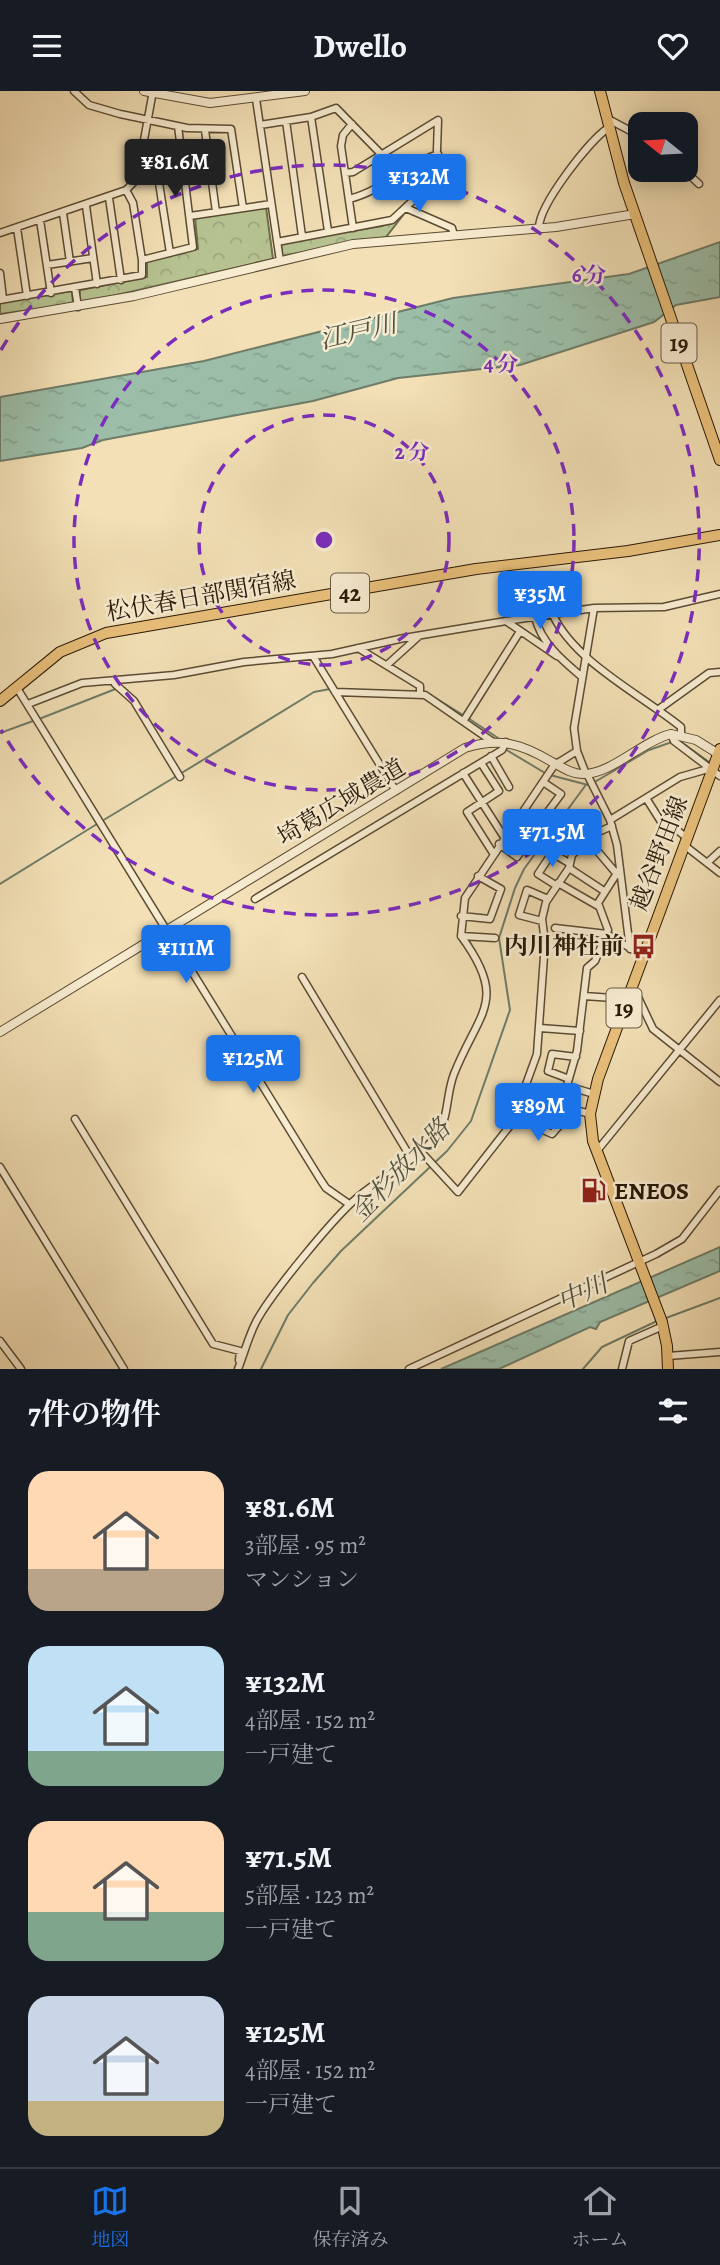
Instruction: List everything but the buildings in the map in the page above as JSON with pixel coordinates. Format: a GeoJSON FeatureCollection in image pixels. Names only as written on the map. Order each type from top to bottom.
{"type":"FeatureCollection","features":[{"type":"Feature","properties":{"kind":"main road","name":"19"},"geometry":{"type":"LineString","coordinates":[[600,91],[635,214],[720,460]]}},
{"type":"Feature","properties":{"kind":"main road","name":"松伏春日部関宿線"},"geometry":{"type":"LineString","coordinates":[[0,701],[60,652],[106,633],[396,585],[464,571],[628,551],[720,535]]}},
{"type":"Feature","properties":{"kind":"main road","name":"越谷野田線"},"geometry":{"type":"LineString","coordinates":[[668,1369],[662,1324],[596,1152],[590,1114],[594,1094],[629,995],[719,753]]}},
{"type":"Feature","properties":{"kind":"street"},"geometry":{"type":"LineString","coordinates":[[74,91],[92,106],[178,126],[205,130],[231,129],[243,208]]}},
{"type":"Feature","properties":{"kind":"street"},"geometry":{"type":"LineString","coordinates":[[0,233],[86,206],[126,190],[145,167],[150,92],[197,103],[256,99],[305,91]]}},
{"type":"Feature","properties":{"kind":"street"},"geometry":{"type":"LineString","coordinates":[[256,99],[280,261]]}},
{"type":"Feature","properties":{"kind":"street"},"geometry":{"type":"LineString","coordinates":[[260,125],[311,117],[336,108],[381,154]]}},
{"type":"Feature","properties":{"kind":"street"},"geometry":{"type":"LineString","coordinates":[[311,117],[328,231]]}},
{"type":"Feature","properties":{"kind":"street"},"geometry":{"type":"LineString","coordinates":[[277,242],[328,231],[382,224],[406,208],[436,179],[438,120],[345,173]]}},
{"type":"Feature","properties":{"kind":"street"},"geometry":{"type":"LineString","coordinates":[[286,121],[302,236]]}},
{"type":"Feature","properties":{"kind":"street"},"geometry":{"type":"LineString","coordinates":[[539,227],[555,192],[607,123],[628,131]]}},
{"type":"Feature","properties":{"kind":"street"},"geometry":{"type":"LineString","coordinates":[[352,124],[342,139],[353,228]]}},
{"type":"Feature","properties":{"kind":"street"},"geometry":{"type":"LineString","coordinates":[[142,260],[194,245],[178,126]]}},
{"type":"Feature","properties":{"kind":"street"},"geometry":{"type":"LineString","coordinates":[[205,130],[216,212]]}},
{"type":"Feature","properties":{"kind":"street"},"geometry":{"type":"LineString","coordinates":[[349,199],[370,192],[422,159],[438,154]]}},
{"type":"Feature","properties":{"kind":"street"},"geometry":{"type":"LineString","coordinates":[[145,167],[159,183],[170,253]]}},
{"type":"Feature","properties":{"kind":"street"},"geometry":{"type":"LineString","coordinates":[[0,273],[2,299],[51,293],[142,275],[134,203],[126,190]]}},
{"type":"Feature","properties":{"kind":"street"},"geometry":{"type":"LineString","coordinates":[[108,198],[121,280]]}},
{"type":"Feature","properties":{"kind":"street"},"geometry":{"type":"LineString","coordinates":[[190,216],[271,204]]}},
{"type":"Feature","properties":{"kind":"street"},"geometry":{"type":"LineString","coordinates":[[86,206],[97,284]]}},
{"type":"Feature","properties":{"kind":"street"},"geometry":{"type":"LineString","coordinates":[[406,208],[452,228],[454,235]]}},
{"type":"Feature","properties":{"kind":"street"},"geometry":{"type":"LineString","coordinates":[[63,213],[70,261]]}},
{"type":"Feature","properties":{"kind":"street"},"geometry":{"type":"LineString","coordinates":[[0,319],[78,307],[354,244],[614,220],[635,214]]}},
{"type":"Feature","properties":{"kind":"street"},"geometry":{"type":"LineString","coordinates":[[40,220],[51,293]]}},
{"type":"Feature","properties":{"kind":"street"},"geometry":{"type":"LineString","coordinates":[[17,227],[27,296]]}},
{"type":"Feature","properties":{"kind":"street"},"geometry":{"type":"LineString","coordinates":[[47,265],[93,258]]}},
{"type":"Feature","properties":{"kind":"street"},"geometry":{"type":"LineString","coordinates":[[75,288],[78,307]]}},
{"type":"Feature","properties":{"kind":"street"},"geometry":{"type":"LineString","coordinates":[[28,704],[75,684],[313,656],[506,621],[594,608],[664,607],[720,594]]}},
{"type":"Feature","properties":{"kind":"street"},"geometry":{"type":"LineString","coordinates":[[594,608],[574,728],[577,751],[611,823],[630,949]]}},
{"type":"Feature","properties":{"kind":"street"},"geometry":{"type":"LineString","coordinates":[[553,615],[566,639],[586,657],[681,727],[681,735]]}},
{"type":"Feature","properties":{"kind":"street"},"geometry":{"type":"LineString","coordinates":[[535,617],[540,631],[558,657]]}},
{"type":"Feature","properties":{"kind":"street"},"geometry":{"type":"LineString","coordinates":[[506,621],[582,677]]}},
{"type":"Feature","properties":{"kind":"street"},"geometry":{"type":"LineString","coordinates":[[532,641],[540,631]]}},
{"type":"Feature","properties":{"kind":"street"},"geometry":{"type":"LineString","coordinates":[[465,718],[519,633]]}},
{"type":"Feature","properties":{"kind":"street"},"geometry":{"type":"LineString","coordinates":[[387,666],[419,636]]}},
{"type":"Feature","properties":{"kind":"street"},"geometry":{"type":"LineString","coordinates":[[358,648],[387,666],[420,692],[465,718],[493,742]]}},
{"type":"Feature","properties":{"kind":"street"},"geometry":{"type":"LineString","coordinates":[[313,656],[396,791]]}},
{"type":"Feature","properties":{"kind":"street"},"geometry":{"type":"LineString","coordinates":[[659,709],[709,673],[720,673]]}},
{"type":"Feature","properties":{"kind":"street"},"geometry":{"type":"LineString","coordinates":[[115,680],[115,684],[134,701],[179,775]]}},
{"type":"Feature","properties":{"kind":"street"},"geometry":{"type":"LineString","coordinates":[[17,688],[102,821],[320,1179],[326,1188],[349,1203]]}},
{"type":"Feature","properties":{"kind":"street"},"geometry":{"type":"LineString","coordinates":[[333,690],[420,692]]}},
{"type":"Feature","properties":{"kind":"street"},"geometry":{"type":"LineString","coordinates":[[589,778],[671,734],[681,735],[719,753]]}},
{"type":"Feature","properties":{"kind":"street"},"geometry":{"type":"LineString","coordinates":[[671,734],[674,741],[714,772]]}},
{"type":"Feature","properties":{"kind":"street","name":"埼葛広域農道"},"geometry":{"type":"LineString","coordinates":[[0,1032],[465,748],[493,742],[504,746],[530,748],[556,764],[589,778]]}},
{"type":"Feature","properties":{"kind":"street"},"geometry":{"type":"LineString","coordinates":[[255,899],[481,763],[504,746]]}},
{"type":"Feature","properties":{"kind":"street"},"geometry":{"type":"LineString","coordinates":[[238,1369],[255,1323],[349,1203],[437,1135],[444,1121],[454,1074],[477,1031],[485,1008],[489,984],[479,960],[461,936],[465,898],[542,782],[556,764],[577,751]]}},
{"type":"Feature","properties":{"kind":"street"},"geometry":{"type":"LineString","coordinates":[[491,756],[509,787]]}},
{"type":"Feature","properties":{"kind":"street"},"geometry":{"type":"LineString","coordinates":[[481,763],[499,791],[467,812],[493,853]]}},
{"type":"Feature","properties":{"kind":"street"},"geometry":{"type":"LineString","coordinates":[[411,1157],[424,1154],[458,1192],[512,1123],[537,1054],[545,942],[542,921],[548,899],[569,865],[572,855],[611,823],[680,777],[714,772]]}},
{"type":"Feature","properties":{"kind":"street"},"geometry":{"type":"LineString","coordinates":[[463,773],[504,837]]}},
{"type":"Feature","properties":{"kind":"street"},"geometry":{"type":"LineString","coordinates":[[520,814],[538,825],[561,794],[542,782]]}},
{"type":"Feature","properties":{"kind":"street"},"geometry":{"type":"LineString","coordinates":[[646,798],[665,828],[677,830],[707,863],[720,873]]}},
{"type":"Feature","properties":{"kind":"street"},"geometry":{"type":"LineString","coordinates":[[499,844],[517,857],[527,843],[509,829]]}},
{"type":"Feature","properties":{"kind":"street"},"geometry":{"type":"LineString","coordinates":[[588,840],[618,871]]}},
{"type":"Feature","properties":{"kind":"street"},"geometry":{"type":"LineString","coordinates":[[707,863],[720,851]]}},
{"type":"Feature","properties":{"kind":"street"},"geometry":{"type":"LineString","coordinates":[[561,1106],[576,1057],[587,968],[594,961],[607,934],[597,906],[538,874],[552,853],[604,891]]}},
{"type":"Feature","properties":{"kind":"street"},"geometry":{"type":"LineString","coordinates":[[597,906],[618,871]]}},
{"type":"Feature","properties":{"kind":"street"},"geometry":{"type":"LineString","coordinates":[[461,916],[490,919],[500,889],[478,876]]}},
{"type":"Feature","properties":{"kind":"street"},"geometry":{"type":"LineString","coordinates":[[542,921],[519,915],[527,890],[548,899]]}},
{"type":"Feature","properties":{"kind":"street"},"geometry":{"type":"LineString","coordinates":[[555,928],[607,934],[643,956]]}},
{"type":"Feature","properties":{"kind":"street"},"geometry":{"type":"LineString","coordinates":[[461,936],[495,938]]}},
{"type":"Feature","properties":{"kind":"street"},"geometry":{"type":"LineString","coordinates":[[302,977],[411,1157]]}},
{"type":"Feature","properties":{"kind":"street"},"geometry":{"type":"LineString","coordinates":[[584,996],[636,993],[653,1029],[720,1082]]}},
{"type":"Feature","properties":{"kind":"street"},"geometry":{"type":"LineString","coordinates":[[596,1152],[720,1000]]}},
{"type":"Feature","properties":{"kind":"street"},"geometry":{"type":"LineString","coordinates":[[540,1028],[580,1031]]}},
{"type":"Feature","properties":{"kind":"street"},"geometry":{"type":"LineString","coordinates":[[576,1057],[552,1054],[548,1071],[594,1094]]}},
{"type":"Feature","properties":{"kind":"street"},"geometry":{"type":"LineString","coordinates":[[523,1095],[590,1114]]}},
{"type":"Feature","properties":{"kind":"street"},"geometry":{"type":"LineString","coordinates":[[546,1102],[534,1126],[552,1134],[573,1109]]}},
{"type":"Feature","properties":{"kind":"street"},"geometry":{"type":"LineString","coordinates":[[75,1119],[213,1345],[240,1351],[238,1369]]}},
{"type":"Feature","properties":{"kind":"street"},"geometry":{"type":"LineString","coordinates":[[0,1167],[124,1369]]}},
{"type":"Feature","properties":{"kind":"street"},"geometry":{"type":"LineString","coordinates":[[409,1369],[639,1263],[682,1239],[720,1190]]}},
{"type":"Feature","properties":{"kind":"street"},"geometry":{"type":"LineString","coordinates":[[622,1369],[629,1341],[662,1324]]}},
{"type":"Feature","properties":{"kind":"street"},"geometry":{"type":"LineString","coordinates":[[0,1341],[21,1369]]}},
{"type":"Feature","properties":{"kind":"street"},"geometry":{"type":"LineString","coordinates":[[668,1356],[720,1352]]}},
{"type":"Feature","properties":{"kind":"green space"},"geometry":{"type":"Polygon","coordinates":[[[266,207],[273,259],[82,303],[79,300],[80,290],[147,277],[147,260],[198,249],[195,217],[266,207]]]}},
{"type":"Feature","properties":{"kind":"green space"},"geometry":{"type":"Polygon","coordinates":[[[404,214],[386,237],[282,256],[281,243],[382,226],[404,214]]]}},
{"type":"Feature","properties":{"kind":"green space"},"geometry":{"type":"Polygon","coordinates":[[[72,291],[73,304],[0,314],[0,301],[72,291]]]}},
{"type":"Feature","properties":{"kind":"water","name":"江戸川"},"geometry":{"type":"Polygon","coordinates":[[[720,242],[720,297],[676,305],[654,322],[520,365],[398,378],[313,401],[103,440],[82,448],[0,461],[0,397],[204,361],[453,298],[629,274],[720,242]]]}},
{"type":"Feature","properties":{"kind":"water"},"geometry":{"type":"Polygon","coordinates":[[[720,1247],[720,1271],[600,1322],[596,1329],[590,1327],[499,1369],[441,1369],[720,1247]]]}},
{"type":"Feature","properties":{"kind":"waterway"},"geometry":{"type":"LineString","coordinates":[[39,719],[118,688]]}},
{"type":"Feature","properties":{"kind":"waterway"},"geometry":{"type":"LineString","coordinates":[[180,774],[314,692],[330,689]]}},
{"type":"Feature","properties":{"kind":"waterway"},"geometry":{"type":"LineString","coordinates":[[335,689],[417,692]]}},
{"type":"Feature","properties":{"kind":"waterway"},"geometry":{"type":"LineString","coordinates":[[429,694],[463,715]]}},
{"type":"Feature","properties":{"kind":"waterway"},"geometry":{"type":"LineString","coordinates":[[468,718],[498,738]]}},
{"type":"Feature","properties":{"kind":"waterway"},"geometry":{"type":"LineString","coordinates":[[0,733],[33,721]]}},
{"type":"Feature","properties":{"kind":"waterway"},"geometry":{"type":"LineString","coordinates":[[680,741],[709,762]]}},
{"type":"Feature","properties":{"kind":"waterway"},"geometry":{"type":"LineString","coordinates":[[593,783],[649,750],[672,742]]}},
{"type":"Feature","properties":{"kind":"waterway"},"geometry":{"type":"LineString","coordinates":[[505,749],[545,773]]}},
{"type":"Feature","properties":{"kind":"waterway"},"geometry":{"type":"LineString","coordinates":[[550,775],[588,785]]}},
{"type":"Feature","properties":{"kind":"waterway"},"geometry":{"type":"LineString","coordinates":[[102,821],[175,777]]}},
{"type":"Feature","properties":{"kind":"waterway","name":"金杉放水路"},"geometry":{"type":"LineString","coordinates":[[261,1369],[288,1315],[313,1283],[341,1251],[447,1151],[471,1121],[510,1010],[499,938],[515,888],[524,869],[585,786]]}},
{"type":"Feature","properties":{"kind":"waterway"},"geometry":{"type":"LineString","coordinates":[[0,884],[97,824]]}},
{"type":"Feature","properties":{"kind":"waterway"},"geometry":{"type":"LineString","coordinates":[[0,1174],[120,1369]]}},
{"type":"Feature","properties":{"kind":"waterway"},"geometry":{"type":"LineString","coordinates":[[666,1318],[720,1298]]}},
{"type":"Feature","properties":{"kind":"waterway"},"geometry":{"type":"LineString","coordinates":[[583,1369],[602,1347],[657,1321]]}},
{"type":"Feature","properties":{"kind":"place","name":"内川神社前"},"geometry":{"type":"Point","coordinates":[644,946]}},
{"type":"Feature","properties":{"kind":"place","name":"ENEOS"},"geometry":{"type":"Point","coordinates":[594,1191]}},
{"type":"Feature","properties":{"kind":"water label","name":"中川"},"geometry":{"type":"Point","coordinates":[582,1292]}}]}
